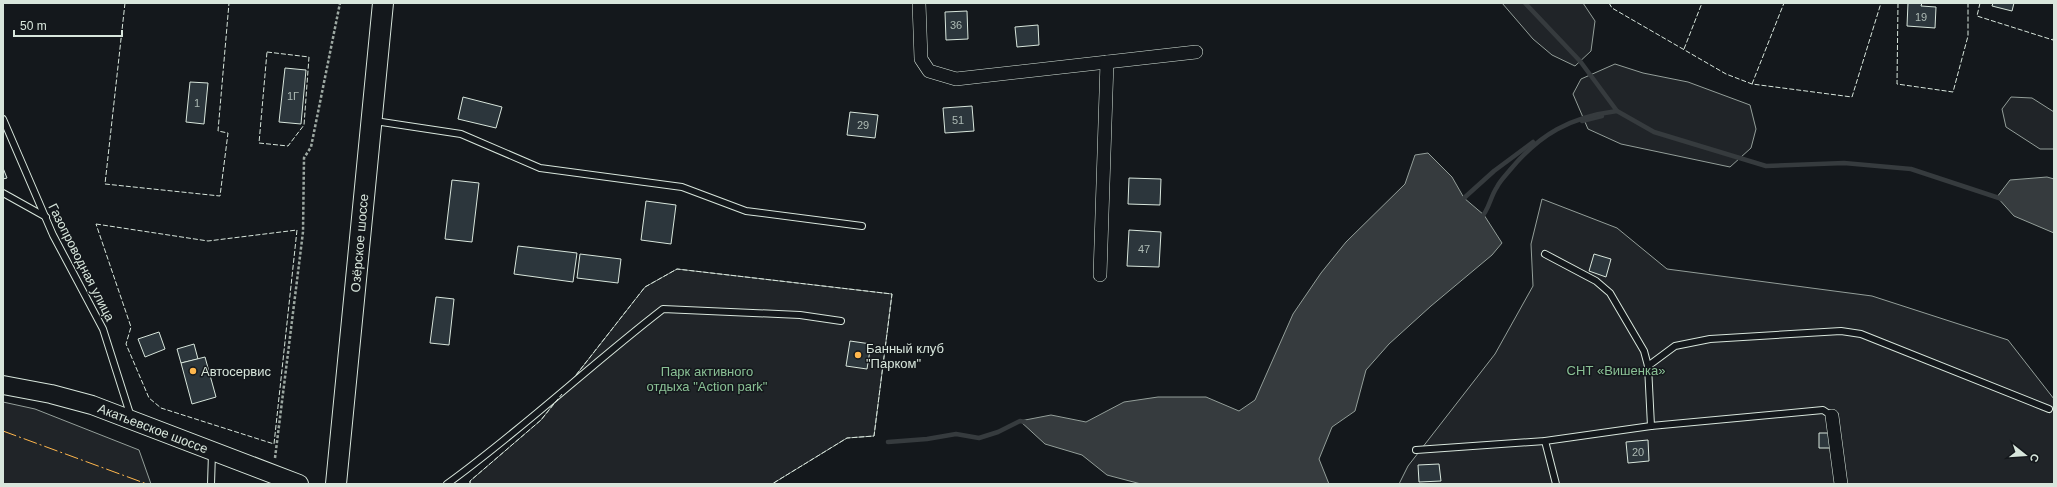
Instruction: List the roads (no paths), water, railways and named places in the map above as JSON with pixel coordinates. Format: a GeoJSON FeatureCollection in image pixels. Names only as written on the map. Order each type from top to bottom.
{"type":"FeatureCollection","features":[{"type":"Feature","properties":{"kind":"main road","name":"Озёрское шоссе"},"geometry":{"type":"LineString","coordinates":[[336,484],[383,3]]}},
{"type":"Feature","properties":{"kind":"main road","name":"Акатьевское шоссе"},"geometry":{"type":"LineString","coordinates":[[3,385],[51,394],[92,405],[212,450],[272,475],[299,484]]}},
{"type":"Feature","properties":{"kind":"street"},"geometry":{"type":"LineString","coordinates":[[919,3],[920,59],[929,71],[956,79],[1196,52]]}},
{"type":"Feature","properties":{"kind":"street"},"geometry":{"type":"LineString","coordinates":[[1100,275],[1107,62]]}},
{"type":"Feature","properties":{"kind":"street"},"geometry":{"type":"LineString","coordinates":[[1832,416],[1841,484]]}},
{"type":"Feature","properties":{"kind":"lane","name":"Газопроводная улица"},"geometry":{"type":"LineString","coordinates":[[3,119],[53,235],[103,329],[132,419]]}},
{"type":"Feature","properties":{"kind":"lane"},"geometry":{"type":"LineString","coordinates":[[371,121],[461,134],[540,168],[682,187],[746,211],[862,226]]}},
{"type":"Feature","properties":{"kind":"lane"},"geometry":{"type":"LineString","coordinates":[[3,193],[46,217]]}},
{"type":"Feature","properties":{"kind":"lane"},"geometry":{"type":"LineString","coordinates":[[1545,254],[1596,281],[1610,293],[1644,351],[1648,366],[1652,426]]}},
{"type":"Feature","properties":{"kind":"lane"},"geometry":{"type":"LineString","coordinates":[[447,484],[482,459],[581,374],[663,309],[800,316],[841,321]]}},
{"type":"Feature","properties":{"kind":"lane"},"geometry":{"type":"LineString","coordinates":[[1648,366],[1675,346],[1710,339],[1841,331],[1861,334],[2049,409]]}},
{"type":"Feature","properties":{"kind":"lane"},"geometry":{"type":"LineString","coordinates":[[1416,450],[1545,442],[1652,426],[1823,410],[1832,416]]}},
{"type":"Feature","properties":{"kind":"lane"},"geometry":{"type":"LineString","coordinates":[[1545,442],[1556,484]]}},
{"type":"Feature","properties":{"kind":"lane"},"geometry":{"type":"LineString","coordinates":[[211,484],[212,450]]}},
{"type":"Feature","properties":{"kind":"waterway"},"geometry":{"type":"LineString","coordinates":[[1525,3],[1580,61],[1617,111],[1654,132],[1766,166],[1844,163],[1911,169],[2002,199]]}},
{"type":"Feature","properties":{"kind":"waterway"},"geometry":{"type":"LineString","coordinates":[[1480,219],[1500,183],[1521,157],[1533,146],[1557,129],[1570,123],[1600,114],[1617,111]]}},
{"type":"Feature","properties":{"kind":"waterway"},"geometry":{"type":"LineString","coordinates":[[1582,121],[1602,116]]}},
{"type":"Feature","properties":{"kind":"waterway"},"geometry":{"type":"LineString","coordinates":[[1464,198],[1494,171],[1533,142]]}},
{"type":"Feature","properties":{"kind":"waterway"},"geometry":{"type":"LineString","coordinates":[[888,442],[927,439],[956,434],[979,438],[998,432],[1020,421],[1025,422]]}},
{"type":"Feature","properties":{"kind":"place","name":"Банный клуб \"Парком\""},"geometry":{"type":"Point","coordinates":[858,355]}},
{"type":"Feature","properties":{"kind":"place","name":"Автосервис"},"geometry":{"type":"Point","coordinates":[193,371]}},
{"type":"Feature","properties":{"kind":"park label","name":"СНТ «Вишенка»"},"geometry":{"type":"Point","coordinates":[1616,370]}},
{"type":"Feature","properties":{"kind":"park label","name":"Парк активного отдыха \"Action park\""},"geometry":{"type":"Point","coordinates":[707,378]}}]}
